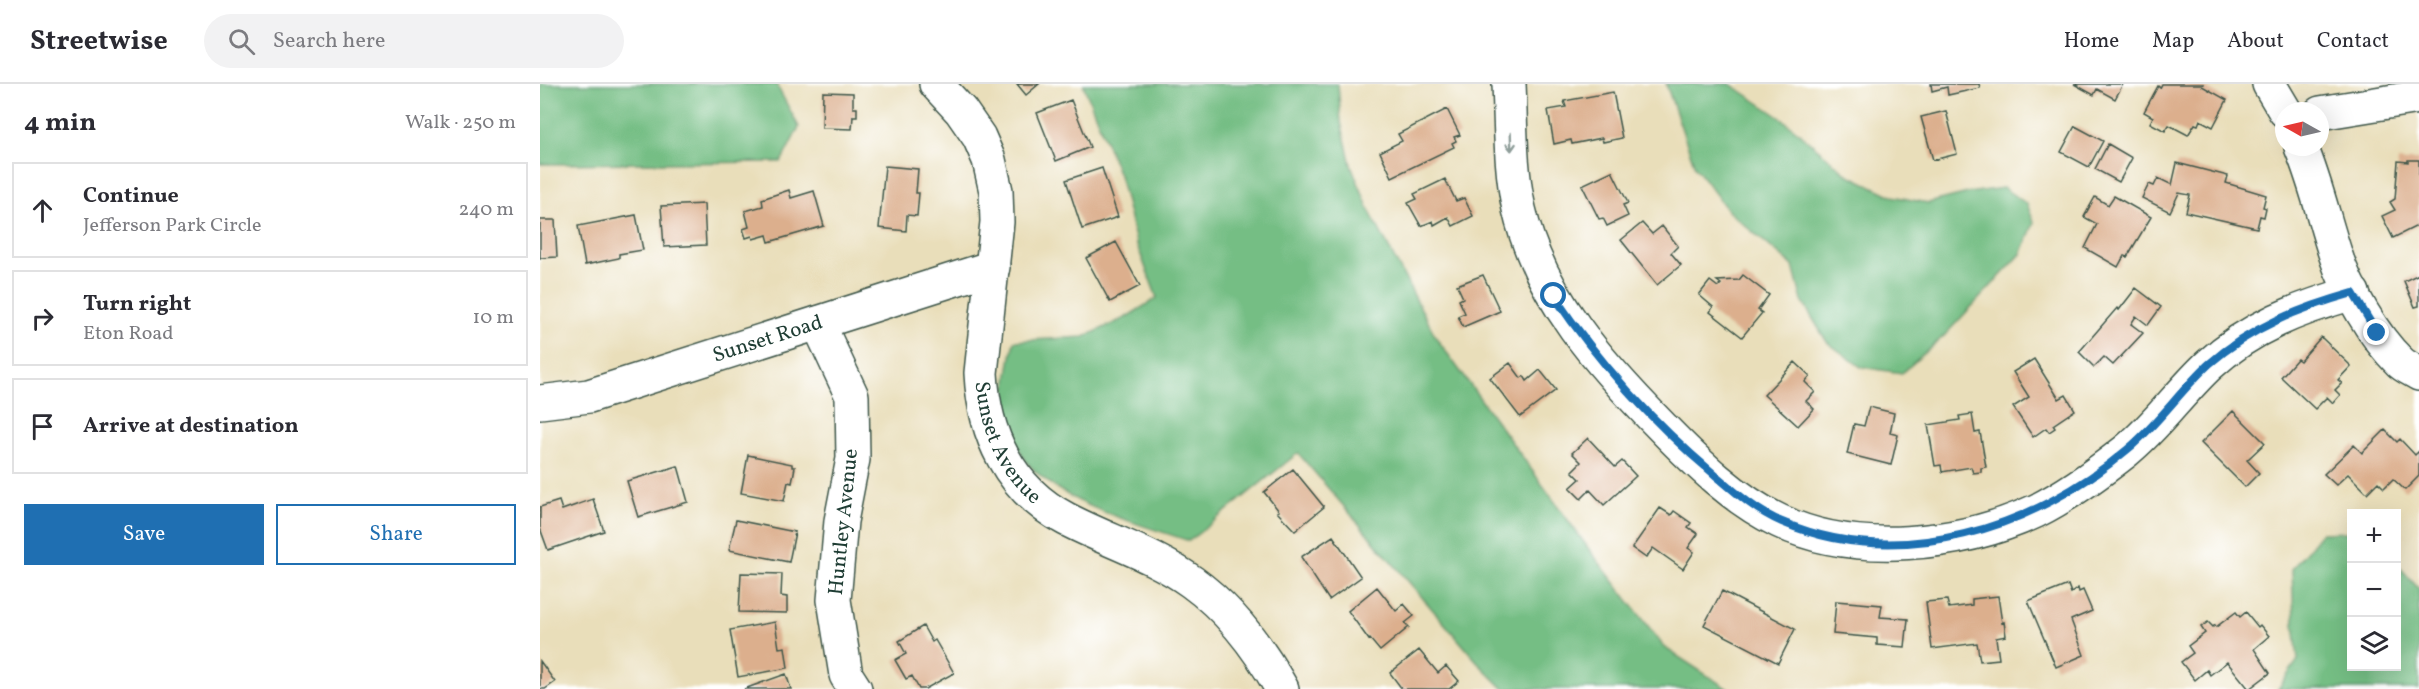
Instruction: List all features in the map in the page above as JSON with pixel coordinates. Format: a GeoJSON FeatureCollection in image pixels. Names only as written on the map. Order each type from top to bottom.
{"type":"FeatureCollection","features":[{"type":"Feature","properties":{"kind":"street","name":"Sunset Avenue"},"geometry":{"type":"LineString","coordinates":[[936,84],[961,111],[979,137],[989,160],[996,190],[997,222],[981,373],[982,398],[991,435],[1011,471],[1034,497],[1065,518],[1141,552],[1191,581],[1216,601],[1242,627],[1268,663],[1282,689]]}},
{"type":"Feature","properties":{"kind":"street"},"geometry":{"type":"LineString","coordinates":[[1509,84],[1512,166],[1520,211],[1534,255],[1554,296],[1574,327],[1622,387],[1685,450],[1747,502],[1780,521],[1823,536],[1866,542],[1930,541],[1993,528],[2036,511],[2075,488],[2128,450],[2209,365],[2242,339],[2279,318],[2353,293]]}},
{"type":"Feature","properties":{"kind":"street"},"geometry":{"type":"LineString","coordinates":[[2270,84],[2280,102]]}},
{"type":"Feature","properties":{"kind":"street"},"geometry":{"type":"LineString","coordinates":[[2329,112],[2419,98]]}},
{"type":"Feature","properties":{"kind":"street"},"geometry":{"type":"LineString","coordinates":[[2305,156],[2337,258],[2353,293],[2377,333],[2400,362],[2419,374]]}},
{"type":"Feature","properties":{"kind":"street","name":"Sunset Road"},"geometry":{"type":"LineString","coordinates":[[540,402],[589,396],[993,267]]}},
{"type":"Feature","properties":{"kind":"street","name":"Huntley Avenue"},"geometry":{"type":"LineString","coordinates":[[818,323],[852,396],[854,459],[841,521],[834,600],[846,675],[855,689]]}},
{"type":"Feature","properties":{"kind":"green space"},"geometry":{"type":"Polygon","coordinates":[[[540,84],[776,84],[799,127],[781,162],[540,164],[540,84]]]}},
{"type":"Feature","properties":{"kind":"green space"},"geometry":{"type":"Polygon","coordinates":[[[1083,84],[1338,84],[1341,122],[1351,165],[1370,212],[1437,339],[1591,552],[1665,648],[1728,689],[1504,689],[1481,666],[1298,453],[1189,541],[1125,520],[1083,503],[1045,480],[1029,465],[1018,445],[1007,413],[1007,382],[1014,341],[1084,337],[1125,318],[1157,298],[1136,242],[1119,175],[1083,84]]]}},
{"type":"Feature","properties":{"kind":"green space"},"geometry":{"type":"Polygon","coordinates":[[[1666,84],[1730,84],[1784,120],[1847,174],[1892,196],[1928,203],[1968,193],[2003,188],[2027,204],[2034,223],[2021,254],[1944,336],[1902,373],[1861,367],[1827,342],[1802,301],[1793,266],[1729,212],[1695,167],[1666,84]]]}},
{"type":"Feature","properties":{"kind":"green space"},"geometry":{"type":"Polygon","coordinates":[[[2347,532],[2347,671],[2401,671],[2401,569],[2419,589],[2419,689],[2278,689],[2298,660],[2292,569],[2321,533],[2347,532]]]}},
{"type":"Feature","properties":{"kind":"building"},"geometry":{"type":"Polygon","coordinates":[[[1017,84],[1039,84],[1026,95],[1017,84]]]}},
{"type":"Feature","properties":{"kind":"building"},"geometry":{"type":"Polygon","coordinates":[[[1931,84],[1979,84],[1980,88],[1948,95],[1947,87],[1932,91],[1931,84]]]}},
{"type":"Feature","properties":{"kind":"building"},"geometry":{"type":"Polygon","coordinates":[[[2074,84],[2123,84],[2115,99],[2097,89],[2094,95],[2074,84]]]}},
{"type":"Feature","properties":{"kind":"building"},"geometry":{"type":"Polygon","coordinates":[[[2162,84],[2203,84],[2202,86],[2227,100],[2213,127],[2200,120],[2188,135],[2169,125],[2165,131],[2150,123],[2153,117],[2144,112],[2158,86],[2160,88],[2162,84]]]}},
{"type":"Feature","properties":{"kind":"building"},"geometry":{"type":"Polygon","coordinates":[[[823,92],[853,93],[853,108],[857,108],[857,116],[853,116],[852,129],[822,128],[823,92]]]}},
{"type":"Feature","properties":{"kind":"building"},"geometry":{"type":"Polygon","coordinates":[[[1613,92],[1622,138],[1603,142],[1602,138],[1572,144],[1571,140],[1554,144],[1548,110],[1566,107],[1564,101],[1613,92]]]}},
{"type":"Feature","properties":{"kind":"building"},"geometry":{"type":"Polygon","coordinates":[[[1071,100],[1090,147],[1056,161],[1037,113],[1071,100]]]}},
{"type":"Feature","properties":{"kind":"building"},"geometry":{"type":"Polygon","coordinates":[[[1447,109],[1460,135],[1454,137],[1456,141],[1452,143],[1454,147],[1392,177],[1380,152],[1402,141],[1398,134],[1447,109]]]}},
{"type":"Feature","properties":{"kind":"building"},"geometry":{"type":"Polygon","coordinates":[[[1946,111],[1957,154],[1933,160],[1921,117],[1946,111]]]}},
{"type":"Feature","properties":{"kind":"building"},"geometry":{"type":"Polygon","coordinates":[[[2075,126],[2103,141],[2089,167],[2061,152],[2075,126]]]}},
{"type":"Feature","properties":{"kind":"building"},"geometry":{"type":"Polygon","coordinates":[[[2108,144],[2132,158],[2119,182],[2095,169],[2108,144]]]}},
{"type":"Feature","properties":{"kind":"building"},"geometry":{"type":"Polygon","coordinates":[[[2408,160],[2419,160],[2419,225],[2393,238],[2382,216],[2395,210],[2390,202],[2395,199],[2398,161],[2408,162],[2408,160]]]}},
{"type":"Feature","properties":{"kind":"building"},"geometry":{"type":"Polygon","coordinates":[[[2177,163],[2228,176],[2226,183],[2266,195],[2263,207],[2266,208],[2264,217],[2260,216],[2257,228],[2186,212],[2190,195],[2179,193],[2170,212],[2142,198],[2149,184],[2154,186],[2158,178],[2172,185],[2177,163]]]}},
{"type":"Feature","properties":{"kind":"building"},"geometry":{"type":"Polygon","coordinates":[[[885,166],[918,169],[917,216],[907,215],[906,231],[879,228],[885,166]]]}},
{"type":"Feature","properties":{"kind":"building"},"geometry":{"type":"Polygon","coordinates":[[[1102,168],[1118,217],[1082,229],[1066,180],[1102,168]]]}},
{"type":"Feature","properties":{"kind":"building"},"geometry":{"type":"Polygon","coordinates":[[[1612,171],[1628,203],[1623,205],[1628,216],[1607,226],[1603,218],[1599,219],[1582,185],[1612,171]]]}},
{"type":"Feature","properties":{"kind":"building"},"geometry":{"type":"Polygon","coordinates":[[[1445,179],[1456,201],[1464,198],[1473,216],[1453,226],[1448,217],[1434,225],[1433,221],[1421,226],[1408,203],[1417,199],[1414,194],[1445,179]]]}},
{"type":"Feature","properties":{"kind":"building"},"geometry":{"type":"Polygon","coordinates":[[[789,190],[791,198],[814,191],[824,226],[769,242],[767,235],[753,239],[752,236],[746,238],[743,229],[749,227],[745,211],[763,206],[762,199],[789,190]]]}},
{"type":"Feature","properties":{"kind":"building"},"geometry":{"type":"Polygon","coordinates":[[[2114,196],[2151,217],[2127,257],[2124,256],[2118,267],[2085,248],[2097,224],[2084,217],[2095,197],[2108,205],[2114,196]]]}},
{"type":"Feature","properties":{"kind":"building"},"geometry":{"type":"Polygon","coordinates":[[[704,204],[706,245],[664,247],[661,206],[704,204]]]}},
{"type":"Feature","properties":{"kind":"building"},"geometry":{"type":"Polygon","coordinates":[[[636,215],[643,250],[619,254],[619,258],[585,265],[578,226],[636,215]]]}},
{"type":"Feature","properties":{"kind":"building"},"geometry":{"type":"Polygon","coordinates":[[[540,220],[555,220],[557,257],[540,258],[540,220]]]}},
{"type":"Feature","properties":{"kind":"building"},"geometry":{"type":"Polygon","coordinates":[[[1642,223],[1652,234],[1662,226],[1678,246],[1671,253],[1681,265],[1657,285],[1621,240],[1642,223]]]}},
{"type":"Feature","properties":{"kind":"building"},"geometry":{"type":"Polygon","coordinates":[[[1116,242],[1140,286],[1110,302],[1086,258],[1116,242]]]}},
{"type":"Feature","properties":{"kind":"building"},"geometry":{"type":"Polygon","coordinates":[[[2419,274],[2419,306],[2415,307],[2404,281],[2419,274]]]}},
{"type":"Feature","properties":{"kind":"building"},"geometry":{"type":"Polygon","coordinates":[[[1483,275],[1500,311],[1463,327],[1458,316],[1465,313],[1459,300],[1463,298],[1457,285],[1483,275]]]}},
{"type":"Feature","properties":{"kind":"building"},"geometry":{"type":"Polygon","coordinates":[[[1743,275],[1769,295],[1758,310],[1762,313],[1742,337],[1710,312],[1713,307],[1699,295],[1710,281],[1718,287],[1721,284],[1717,281],[1739,280],[1743,275]]]}},
{"type":"Feature","properties":{"kind":"building"},"geometry":{"type":"Polygon","coordinates":[[[2136,288],[2161,307],[2148,325],[2136,316],[2131,324],[2143,333],[2113,365],[2104,357],[2094,367],[2079,352],[2117,308],[2119,310],[2136,288]]]}},
{"type":"Feature","properties":{"kind":"building"},"geometry":{"type":"Polygon","coordinates":[[[2321,337],[2351,366],[2338,380],[2342,383],[2335,390],[2340,395],[2333,403],[2327,397],[2315,409],[2281,377],[2297,359],[2300,361],[2321,337]]]}},
{"type":"Feature","properties":{"kind":"building"},"geometry":{"type":"Polygon","coordinates":[[[2034,359],[2059,399],[2066,395],[2075,410],[2053,425],[2055,428],[2049,432],[2046,428],[2033,437],[2013,407],[2029,397],[2013,372],[2034,359]]]}},
{"type":"Feature","properties":{"kind":"building"},"geometry":{"type":"Polygon","coordinates":[[[1795,362],[1810,376],[1805,382],[1815,392],[1806,401],[1814,409],[1798,426],[1764,395],[1795,362]]]}},
{"type":"Feature","properties":{"kind":"building"},"geometry":{"type":"Polygon","coordinates":[[[1510,363],[1521,378],[1524,376],[1527,381],[1540,370],[1556,390],[1520,417],[1490,378],[1510,363]]]}},
{"type":"Feature","properties":{"kind":"building"},"geometry":{"type":"Polygon","coordinates":[[[1869,407],[1894,413],[1890,433],[1898,435],[1891,465],[1847,454],[1854,424],[1864,426],[1869,407]]]}},
{"type":"Feature","properties":{"kind":"building"},"geometry":{"type":"Polygon","coordinates":[[[2233,411],[2265,443],[2247,460],[2259,473],[2245,487],[2201,443],[2233,411]]]}},
{"type":"Feature","properties":{"kind":"building"},"geometry":{"type":"Polygon","coordinates":[[[1972,414],[1975,433],[1980,432],[1986,467],[1981,468],[1981,472],[1973,473],[1971,467],[1942,472],[1941,465],[1935,466],[1928,425],[1960,420],[1959,416],[1972,414]]]}},
{"type":"Feature","properties":{"kind":"building"},"geometry":{"type":"Polygon","coordinates":[[[2385,430],[2397,442],[2400,439],[2415,455],[2419,451],[2419,476],[2405,490],[2393,479],[2384,488],[2378,482],[2367,493],[2348,474],[2336,485],[2324,474],[2354,445],[2362,453],[2385,430]]]}},
{"type":"Feature","properties":{"kind":"building"},"geometry":{"type":"Polygon","coordinates":[[[1588,438],[1615,467],[1622,461],[1636,476],[1604,505],[1590,490],[1581,499],[1570,488],[1580,479],[1572,471],[1581,462],[1572,453],[1588,438]]]}},
{"type":"Feature","properties":{"kind":"building"},"geometry":{"type":"Polygon","coordinates":[[[748,455],[792,464],[792,467],[795,467],[792,483],[788,482],[784,501],[741,493],[748,455]]]}},
{"type":"Feature","properties":{"kind":"building"},"geometry":{"type":"Polygon","coordinates":[[[678,466],[688,502],[638,517],[627,481],[678,466]]]}},
{"type":"Feature","properties":{"kind":"building"},"geometry":{"type":"Polygon","coordinates":[[[1293,469],[1324,507],[1295,531],[1277,512],[1279,511],[1264,492],[1293,469]]]}},
{"type":"Feature","properties":{"kind":"building"},"geometry":{"type":"Polygon","coordinates":[[[593,499],[604,531],[548,550],[540,528],[540,507],[559,501],[562,510],[593,499]]]}},
{"type":"Feature","properties":{"kind":"building"},"geometry":{"type":"Polygon","coordinates":[[[1660,508],[1671,515],[1674,511],[1691,523],[1688,527],[1698,534],[1688,548],[1694,552],[1683,569],[1653,548],[1646,558],[1632,548],[1660,508]]]}},
{"type":"Feature","properties":{"kind":"building"},"geometry":{"type":"Polygon","coordinates":[[[736,520],[795,532],[789,562],[729,550],[736,520]]]}},
{"type":"Feature","properties":{"kind":"building"},"geometry":{"type":"Polygon","coordinates":[[[1333,536],[1361,577],[1329,600],[1301,557],[1333,536]]]}},
{"type":"Feature","properties":{"kind":"building"},"geometry":{"type":"Polygon","coordinates":[[[741,573],[782,574],[781,596],[787,597],[787,613],[739,612],[741,573]]]}},
{"type":"Feature","properties":{"kind":"building"},"geometry":{"type":"Polygon","coordinates":[[[2068,585],[2071,593],[2078,588],[2079,592],[2083,590],[2092,611],[2071,620],[2084,655],[2056,667],[2028,601],[2068,585]]]}},
{"type":"Feature","properties":{"kind":"building"},"geometry":{"type":"Polygon","coordinates":[[[1377,587],[1396,611],[1404,604],[1414,616],[1405,623],[1409,627],[1380,651],[1348,611],[1377,587]]]}},
{"type":"Feature","properties":{"kind":"building"},"geometry":{"type":"Polygon","coordinates":[[[1722,591],[1795,629],[1778,663],[1704,625],[1722,591]]]}},
{"type":"Feature","properties":{"kind":"building"},"geometry":{"type":"Polygon","coordinates":[[[1998,596],[2006,636],[1996,638],[1999,659],[1980,661],[1977,643],[1932,649],[1926,602],[1947,600],[1949,608],[1972,605],[1972,599],[1998,596]]]}},
{"type":"Feature","properties":{"kind":"building"},"geometry":{"type":"Polygon","coordinates":[[[1836,601],[1882,605],[1880,617],[1908,619],[1905,647],[1877,645],[1877,638],[1833,634],[1836,601]]]}},
{"type":"Feature","properties":{"kind":"building"},"geometry":{"type":"Polygon","coordinates":[[[2236,612],[2240,617],[2246,612],[2269,636],[2254,649],[2270,673],[2249,689],[2227,662],[2210,675],[2207,670],[2195,680],[2181,662],[2193,653],[2188,646],[2205,633],[2201,627],[2208,622],[2216,627],[2236,612]]]}},
{"type":"Feature","properties":{"kind":"building"},"geometry":{"type":"Polygon","coordinates":[[[775,622],[779,648],[785,647],[788,668],[738,677],[730,630],[775,622]]]}},
{"type":"Feature","properties":{"kind":"building"},"geometry":{"type":"Polygon","coordinates":[[[923,626],[932,642],[935,640],[954,673],[925,689],[919,689],[912,676],[906,679],[895,660],[906,654],[899,641],[923,626]]]}},
{"type":"Feature","properties":{"kind":"building"},"geometry":{"type":"Polygon","coordinates":[[[1419,650],[1438,673],[1446,666],[1459,681],[1449,689],[1402,689],[1390,673],[1419,650]]]}},
{"type":"Feature","properties":{"kind":"building"},"geometry":{"type":"Polygon","coordinates":[[[540,661],[555,682],[545,689],[540,689],[540,661]]]}},
{"type":"Feature","properties":{"kind":"building"},"geometry":{"type":"Polygon","coordinates":[[[786,674],[791,689],[744,689],[786,674]]]}},
{"type":"Feature","properties":{"kind":"route"},"geometry":{"type":"LineString","coordinates":[[1554,296],[1574,327],[1622,387],[1685,450],[1747,502],[1780,521],[1823,536],[1866,542],[1911,543],[1948,538],[1993,528],[2036,511],[2075,488],[2128,450],[2209,365],[2242,339],[2279,318],[2353,293],[2377,333]]}}]}
